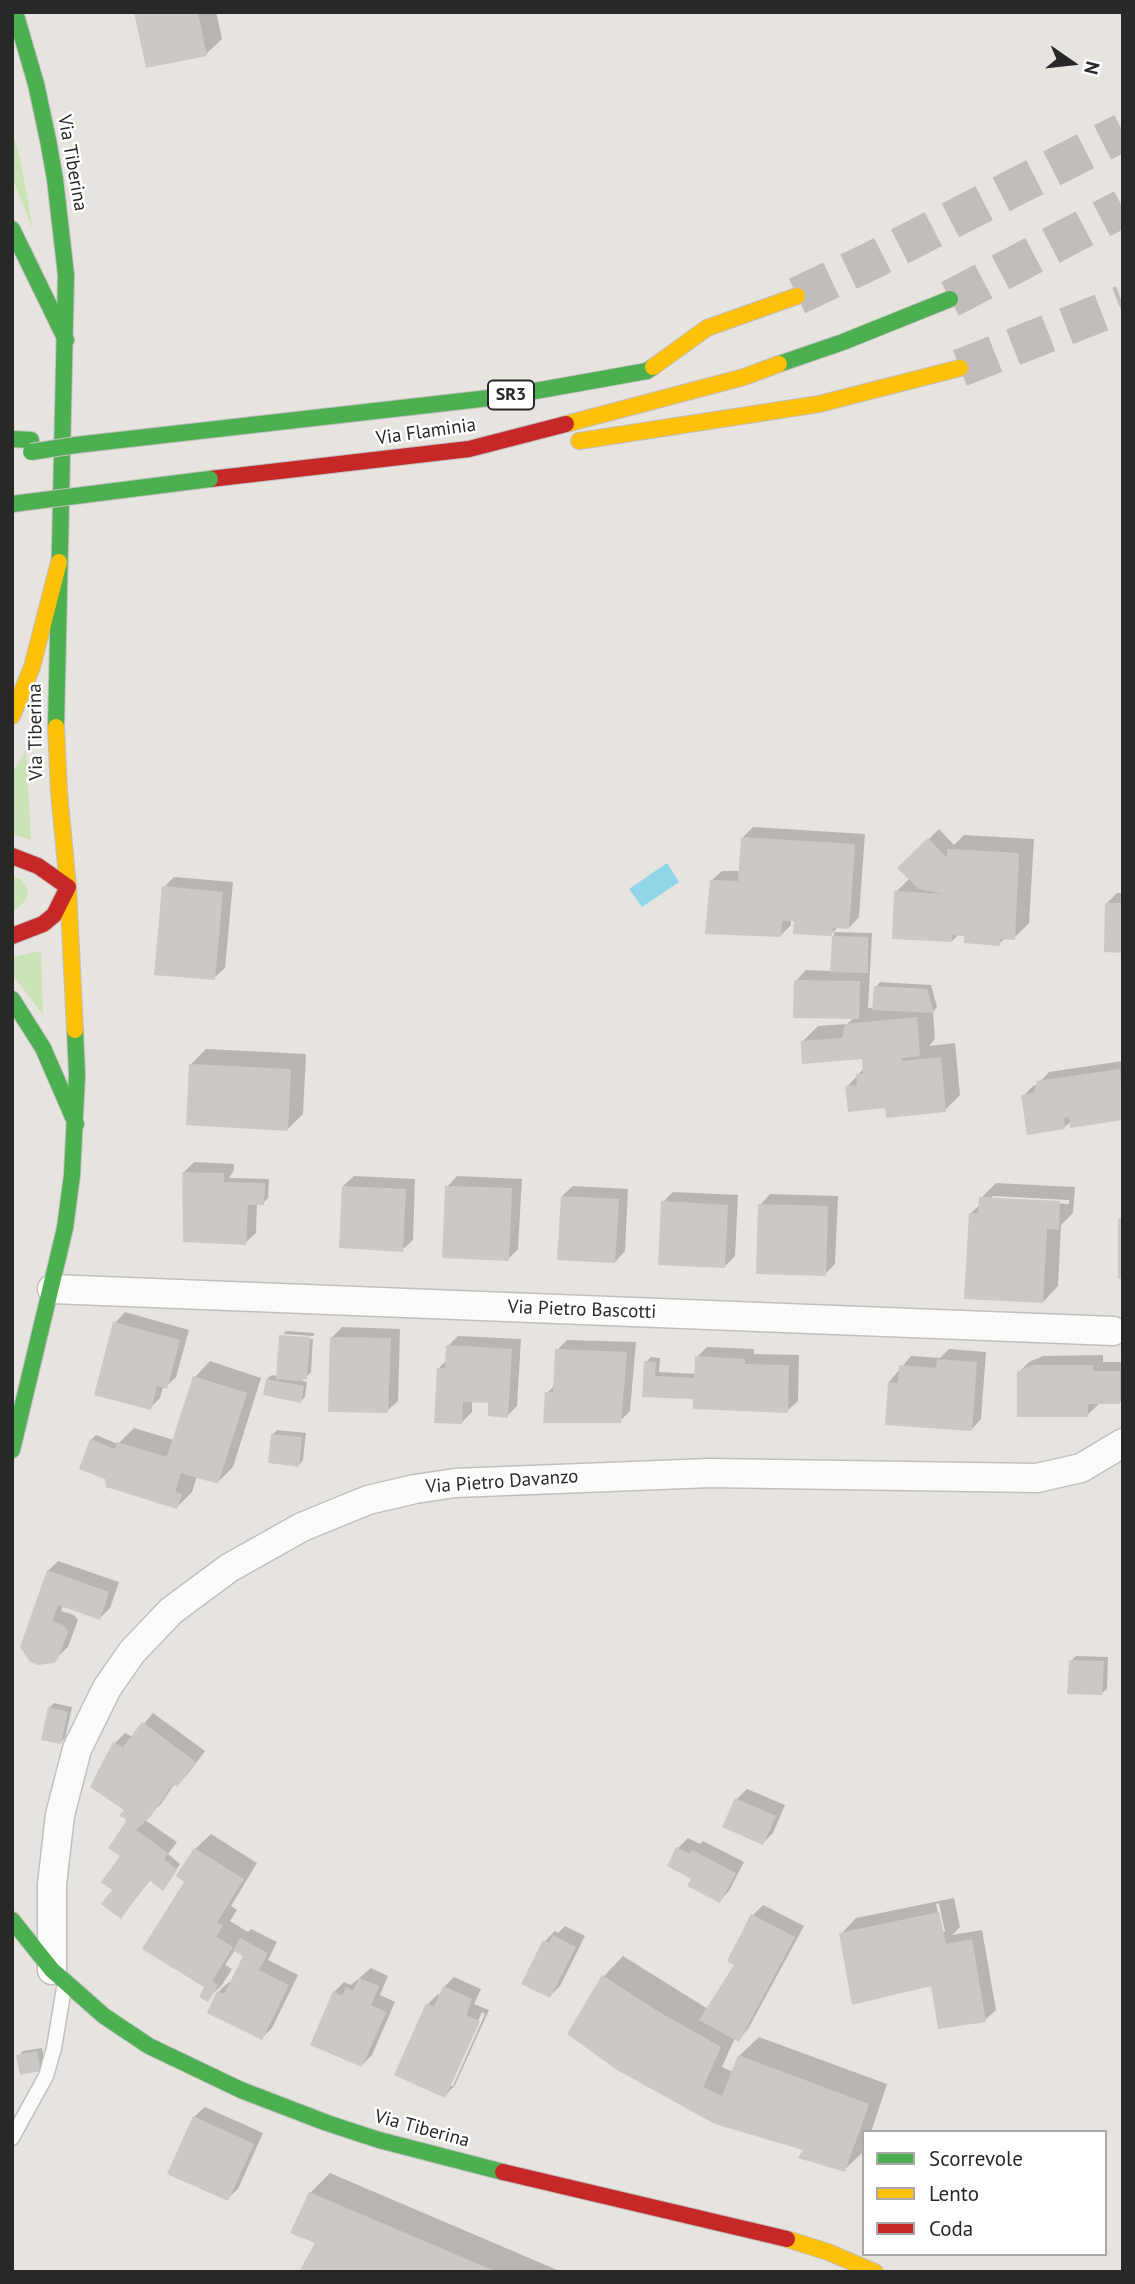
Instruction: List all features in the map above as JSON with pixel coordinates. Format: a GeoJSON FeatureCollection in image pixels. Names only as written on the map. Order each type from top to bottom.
{"type":"FeatureCollection","features":[{"type":"Feature","properties":{"kind":"main road","name":"Via Tiberina"},"geometry":{"type":"LineString","coordinates":[[12,1450],[52,1289],[69,1199],[76,1124],[77,1056],[68,887],[61,830],[56,739],[66,275],[55,178],[36,84],[15,12]]}},
{"type":"Feature","properties":{"kind":"main road"},"geometry":{"type":"LineString","coordinates":[[12,229],[66,340]]}},
{"type":"Feature","properties":{"kind":"main road","name":"Via Flaminia"},"geometry":{"type":"LineString","coordinates":[[31,446],[76,445],[507,396],[648,371],[707,328],[797,296]]}},
{"type":"Feature","properties":{"kind":"main road","name":"Via Flaminia"},"geometry":{"type":"LineString","coordinates":[[12,504],[469,449],[744,377],[868,333],[950,299]]}},
{"type":"Feature","properties":{"kind":"main road"},"geometry":{"type":"LineString","coordinates":[[469,449],[595,439],[819,404],[960,368]]}},
{"type":"Feature","properties":{"kind":"main road"},"geometry":{"type":"LineString","coordinates":[[12,439],[31,446]]}},
{"type":"Feature","properties":{"kind":"main road"},"geometry":{"type":"LineString","coordinates":[[12,455],[31,446]]}},
{"type":"Feature","properties":{"kind":"main road"},"geometry":{"type":"LineString","coordinates":[[12,716],[33,667],[59,562]]}},
{"type":"Feature","properties":{"kind":"main road"},"geometry":{"type":"LineString","coordinates":[[12,856],[38,866],[68,887],[54,915],[43,924],[12,936]]}},
{"type":"Feature","properties":{"kind":"main road"},"geometry":{"type":"LineString","coordinates":[[12,999],[43,1048],[76,1124]]}},
{"type":"Feature","properties":{"kind":"main road","name":"Via Tiberina"},"geometry":{"type":"LineString","coordinates":[[12,1920],[37,1954],[59,1977],[130,2035],[241,2090],[379,2140],[468,2164],[772,2234],[828,2252],[875,2272]]}},
{"type":"Feature","properties":{"kind":"street","name":"Via Pietro Bascotti"},"geometry":{"type":"LineString","coordinates":[[52,1289],[1112,1331]]}},
{"type":"Feature","properties":{"kind":"street","name":"Via Pietro Davanzo"},"geometry":{"type":"LineString","coordinates":[[59,1977],[52,1884],[60,1815],[77,1749],[101,1699],[132,1653],[171,1611],[229,1568],[302,1527],[349,1506],[378,1497],[455,1483],[710,1473],[1037,1478],[1081,1468],[1123,1443]]}},
{"type":"Feature","properties":{"kind":"lane"},"geometry":{"type":"LineString","coordinates":[[12,2138],[46,2076],[60,2021],[59,1977]]}},
{"type":"Feature","properties":{"kind":"green space"},"geometry":{"type":"Polygon","coordinates":[[[12,128],[22,168],[33,230],[12,177],[12,128]]]}},
{"type":"Feature","properties":{"kind":"green space"},"geometry":{"type":"Polygon","coordinates":[[[26,750],[31,840],[12,834],[12,774],[26,750]]]}},
{"type":"Feature","properties":{"kind":"green space"},"geometry":{"type":"Polygon","coordinates":[[[12,876],[22,880],[28,890],[26,900],[12,913],[12,876]]]}},
{"type":"Feature","properties":{"kind":"green space"},"geometry":{"type":"Polygon","coordinates":[[[41,951],[43,1015],[12,974],[12,957],[41,951]]]}},
{"type":"Feature","properties":{"kind":"water"},"geometry":{"type":"Polygon","coordinates":[[[667,863],[679,882],[642,907],[629,889],[667,863]]]}},
{"type":"Feature","properties":{"kind":"building"},"geometry":{"type":"Polygon","coordinates":[[[134,12],[198,12],[207,56],[146,68],[134,12]]]}},
{"type":"Feature","properties":{"kind":"building"},"geometry":{"type":"Polygon","coordinates":[[[741,837],[855,844],[849,929],[833,928],[832,936],[793,934],[794,921],[782,921],[781,937],[705,934],[710,880],[738,881],[741,837]]]}},
{"type":"Feature","properties":{"kind":"building"},"geometry":{"type":"Polygon","coordinates":[[[928,838],[947,858],[947,849],[1019,853],[1015,940],[1000,939],[1000,946],[964,943],[964,936],[952,935],[952,942],[892,939],[894,891],[944,894],[919,889],[897,868],[928,838]]]}},
{"type":"Feature","properties":{"kind":"building"},"geometry":{"type":"Polygon","coordinates":[[[162,886],[223,892],[215,980],[154,975],[162,886]]]}},
{"type":"Feature","properties":{"kind":"building"},"geometry":{"type":"Polygon","coordinates":[[[1105,903],[1123,903],[1123,953],[1104,952],[1105,903]]]}},
{"type":"Feature","properties":{"kind":"building"},"geometry":{"type":"Polygon","coordinates":[[[832,936],[868,937],[868,973],[830,972],[832,936]]]}},
{"type":"Feature","properties":{"kind":"building"},"geometry":{"type":"Polygon","coordinates":[[[794,980],[860,981],[859,1019],[793,1018],[794,980]]]}},
{"type":"Feature","properties":{"kind":"building"},"geometry":{"type":"Polygon","coordinates":[[[874,986],[927,989],[934,1013],[872,1010],[874,986]]]}},
{"type":"Feature","properties":{"kind":"building"},"geometry":{"type":"Polygon","coordinates":[[[917,1017],[920,1056],[902,1058],[902,1061],[941,1057],[946,1112],[886,1118],[885,1108],[848,1112],[845,1086],[857,1085],[856,1074],[863,1074],[862,1059],[802,1064],[801,1041],[842,1038],[845,1024],[917,1017]]]}},
{"type":"Feature","properties":{"kind":"building"},"geometry":{"type":"Polygon","coordinates":[[[189,1064],[291,1069],[288,1131],[186,1125],[189,1064]]]}},
{"type":"Feature","properties":{"kind":"building"},"geometry":{"type":"Polygon","coordinates":[[[1120,1069],[1123,1120],[1070,1128],[1069,1117],[1064,1118],[1065,1129],[1027,1135],[1021,1095],[1034,1093],[1037,1081],[1120,1069]]]}},
{"type":"Feature","properties":{"kind":"building"},"geometry":{"type":"Polygon","coordinates":[[[182,1172],[224,1173],[224,1182],[265,1183],[264,1205],[248,1205],[246,1245],[183,1242],[182,1172]]]}},
{"type":"Feature","properties":{"kind":"building"},"geometry":{"type":"Polygon","coordinates":[[[342,1186],[406,1189],[403,1252],[339,1248],[342,1186]]]}},
{"type":"Feature","properties":{"kind":"building"},"geometry":{"type":"Polygon","coordinates":[[[445,1186],[512,1188],[509,1261],[442,1258],[445,1186]]]}},
{"type":"Feature","properties":{"kind":"building"},"geometry":{"type":"Polygon","coordinates":[[[561,1196],[619,1199],[615,1263],[557,1260],[561,1196]]]}},
{"type":"Feature","properties":{"kind":"building"},"geometry":{"type":"Polygon","coordinates":[[[979,1197],[1060,1201],[1059,1230],[1047,1229],[1043,1303],[964,1299],[969,1213],[978,1213],[979,1197]]]}},
{"type":"Feature","properties":{"kind":"building"},"geometry":{"type":"Polygon","coordinates":[[[661,1201],[728,1205],[725,1268],[658,1265],[661,1201]]]}},
{"type":"Feature","properties":{"kind":"building"},"geometry":{"type":"Polygon","coordinates":[[[758,1204],[828,1206],[826,1276],[756,1274],[758,1204]]]}},
{"type":"Feature","properties":{"kind":"building"},"geometry":{"type":"Polygon","coordinates":[[[1118,1218],[1123,1218],[1123,1279],[1118,1279],[1118,1218]]]}},
{"type":"Feature","properties":{"kind":"building"},"geometry":{"type":"Polygon","coordinates":[[[113,1322],[180,1340],[167,1389],[157,1386],[151,1410],[94,1395],[113,1322]]]}},
{"type":"Feature","properties":{"kind":"building"},"geometry":{"type":"Polygon","coordinates":[[[279,1335],[310,1337],[307,1379],[276,1379],[279,1335]]]}},
{"type":"Feature","properties":{"kind":"building"},"geometry":{"type":"Polygon","coordinates":[[[330,1337],[391,1338],[388,1413],[328,1412],[330,1337]]]}},
{"type":"Feature","properties":{"kind":"building"},"geometry":{"type":"Polygon","coordinates":[[[446,1345],[512,1349],[508,1418],[488,1416],[488,1403],[463,1402],[462,1424],[434,1423],[437,1368],[445,1368],[446,1345]]]}},
{"type":"Feature","properties":{"kind":"building"},"geometry":{"type":"Polygon","coordinates":[[[555,1349],[627,1352],[621,1423],[543,1423],[545,1392],[553,1392],[555,1349]]]}},
{"type":"Feature","properties":{"kind":"building"},"geometry":{"type":"Polygon","coordinates":[[[695,1356],[745,1359],[745,1364],[789,1365],[788,1413],[693,1409],[693,1399],[642,1397],[644,1361],[656,1362],[655,1376],[694,1378],[695,1356]]]}},
{"type":"Feature","properties":{"kind":"building"},"geometry":{"type":"Polygon","coordinates":[[[937,1359],[977,1362],[972,1431],[885,1425],[888,1382],[898,1383],[899,1365],[936,1368],[937,1359]]]}},
{"type":"Feature","properties":{"kind":"building"},"geometry":{"type":"Polygon","coordinates":[[[1032,1365],[1093,1365],[1093,1371],[1120,1371],[1120,1404],[1088,1404],[1088,1417],[1017,1417],[1017,1372],[1032,1365]]]}},
{"type":"Feature","properties":{"kind":"building"},"geometry":{"type":"Polygon","coordinates":[[[193,1376],[247,1393],[218,1484],[181,1473],[175,1492],[182,1494],[177,1509],[106,1487],[105,1479],[79,1469],[90,1439],[115,1449],[117,1442],[167,1457],[193,1376]]]}},
{"type":"Feature","properties":{"kind":"building"},"geometry":{"type":"Polygon","coordinates":[[[266,1379],[304,1386],[301,1403],[263,1395],[266,1379]]]}},
{"type":"Feature","properties":{"kind":"building"},"geometry":{"type":"Polygon","coordinates":[[[271,1434],[302,1437],[299,1467],[268,1463],[271,1434]]]}},
{"type":"Feature","properties":{"kind":"building"},"geometry":{"type":"Polygon","coordinates":[[[47,1570],[109,1592],[100,1620],[58,1605],[52,1621],[63,1625],[68,1631],[58,1659],[54,1663],[38,1665],[30,1662],[20,1647],[47,1570]]]}},
{"type":"Feature","properties":{"kind":"building"},"geometry":{"type":"Polygon","coordinates":[[[1069,1660],[1104,1661],[1102,1695],[1067,1694],[1069,1660]]]}},
{"type":"Feature","properties":{"kind":"building"},"geometry":{"type":"Polygon","coordinates":[[[48,1707],[68,1712],[61,1744],[41,1740],[48,1707]]]}},
{"type":"Feature","properties":{"kind":"building"},"geometry":{"type":"Polygon","coordinates":[[[142,1722],[196,1762],[177,1787],[173,1784],[151,1816],[136,1830],[168,1853],[164,1859],[177,1870],[163,1891],[149,1880],[121,1919],[101,1904],[112,1890],[101,1882],[120,1856],[108,1848],[125,1823],[126,1819],[119,1816],[124,1810],[90,1787],[113,1742],[123,1747],[142,1722]]]}},
{"type":"Feature","properties":{"kind":"building"},"geometry":{"type":"Polygon","coordinates":[[[735,1798],[776,1816],[763,1845],[722,1827],[735,1798]]]}},
{"type":"Feature","properties":{"kind":"building"},"geometry":{"type":"Polygon","coordinates":[[[676,1847],[690,1854],[692,1850],[736,1873],[720,1903],[687,1886],[691,1879],[667,1866],[676,1847]]]}},
{"type":"Feature","properties":{"kind":"building"},"geometry":{"type":"Polygon","coordinates":[[[194,1848],[244,1879],[217,1922],[223,1926],[216,1937],[233,1947],[212,1981],[218,1985],[208,2002],[199,1997],[204,1987],[142,1949],[184,1882],[176,1876],[194,1848]]]}},
{"type":"Feature","properties":{"kind":"building"},"geometry":{"type":"Polygon","coordinates":[[[939,1912],[946,1944],[972,1939],[986,2022],[938,2029],[931,1986],[852,2005],[839,1933],[939,1912]]]}},
{"type":"Feature","properties":{"kind":"building"},"geometry":{"type":"Polygon","coordinates":[[[751,1914],[795,1937],[739,2042],[699,2020],[734,1965],[727,1961],[751,1914]]]}},
{"type":"Feature","properties":{"kind":"building"},"geometry":{"type":"Polygon","coordinates":[[[553,1935],[576,1947],[550,1998],[521,1984],[543,1940],[549,1943],[553,1935]]]}},
{"type":"Feature","properties":{"kind":"building"},"geometry":{"type":"Polygon","coordinates":[[[240,1938],[268,1953],[259,1970],[289,1985],[262,2040],[207,2013],[217,1991],[224,1994],[243,1956],[233,1951],[240,1938]]]}},
{"type":"Feature","properties":{"kind":"building"},"geometry":{"type":"Polygon","coordinates":[[[602,1975],[659,2012],[721,2047],[703,2087],[722,2096],[738,2055],[869,2104],[845,2172],[798,2158],[803,2150],[715,2124],[617,2070],[567,2034],[602,1975]]]}},
{"type":"Feature","properties":{"kind":"building"},"geometry":{"type":"Polygon","coordinates":[[[359,1978],[379,1986],[371,2005],[386,2012],[362,2067],[310,2045],[333,1991],[342,1996],[346,1987],[353,1991],[359,1978]]]}},
{"type":"Feature","properties":{"kind":"building"},"geometry":{"type":"Polygon","coordinates":[[[443,1986],[472,1999],[466,2015],[480,2021],[445,2098],[394,2075],[426,2003],[434,2007],[443,1986]]]}},
{"type":"Feature","properties":{"kind":"building"},"geometry":{"type":"Polygon","coordinates":[[[37,2051],[41,2071],[20,2075],[16,2055],[37,2051]]]}},
{"type":"Feature","properties":{"kind":"building"},"geometry":{"type":"Polygon","coordinates":[[[193,2116],[254,2144],[228,2201],[167,2174],[193,2116]]]}},
{"type":"Feature","properties":{"kind":"building"},"geometry":{"type":"Polygon","coordinates":[[[309,2192],[497,2272],[299,2272],[315,2243],[290,2233],[309,2192]]]}},
{"type":"Feature","properties":{"kind":"tunnel"},"geometry":{"type":"LineString","coordinates":[[797,296],[1123,132]]}},
{"type":"Feature","properties":{"kind":"tunnel"},"geometry":{"type":"LineString","coordinates":[[950,299],[1123,208]]}},
{"type":"Feature","properties":{"kind":"tunnel"},"geometry":{"type":"LineString","coordinates":[[960,368],[1123,304]]}},
{"type":"Feature","properties":{"kind":"traffic: fast"},"geometry":{"type":"LineString","coordinates":[[15,12],[36,84],[48,140],[66,275],[56,727]]}},
{"type":"Feature","properties":{"kind":"traffic: fast"},"geometry":{"type":"LineString","coordinates":[[12,229],[66,340]]}},
{"type":"Feature","properties":{"kind":"traffic: fast"},"geometry":{"type":"LineString","coordinates":[[779,364],[843,342],[950,299]]}},
{"type":"Feature","properties":{"kind":"traffic: fast"},"geometry":{"type":"LineString","coordinates":[[76,445],[507,396],[647,371],[653,367]]}},
{"type":"Feature","properties":{"kind":"traffic: fast"},"geometry":{"type":"LineString","coordinates":[[12,439],[31,440]]}},
{"type":"Feature","properties":{"kind":"traffic: fast"},"geometry":{"type":"LineString","coordinates":[[31,452],[76,445]]}},
{"type":"Feature","properties":{"kind":"traffic: fast"},"geometry":{"type":"LineString","coordinates":[[12,504],[210,479]]}},
{"type":"Feature","properties":{"kind":"traffic: fast"},"geometry":{"type":"LineString","coordinates":[[12,999],[43,1048],[76,1124]]}},
{"type":"Feature","properties":{"kind":"traffic: fast"},"geometry":{"type":"LineString","coordinates":[[12,1450],[65,1228],[72,1175],[77,1075],[75,1030]]}},
{"type":"Feature","properties":{"kind":"traffic: fast"},"geometry":{"type":"LineString","coordinates":[[12,1920],[52,1970],[104,2016],[149,2046],[241,2090],[327,2123],[379,2140],[503,2172]]}},
{"type":"Feature","properties":{"kind":"traffic: slow"},"geometry":{"type":"LineString","coordinates":[[653,367],[707,328],[797,296]]}},
{"type":"Feature","properties":{"kind":"traffic: slow"},"geometry":{"type":"LineString","coordinates":[[566,424],[744,377],[779,364]]}},
{"type":"Feature","properties":{"kind":"traffic: slow"},"geometry":{"type":"LineString","coordinates":[[579,441],[819,404],[960,368]]}},
{"type":"Feature","properties":{"kind":"traffic: slow"},"geometry":{"type":"LineString","coordinates":[[12,716],[32,667],[59,562]]}},
{"type":"Feature","properties":{"kind":"traffic: slow"},"geometry":{"type":"LineString","coordinates":[[56,727],[75,1030]]}},
{"type":"Feature","properties":{"kind":"traffic: slow"},"geometry":{"type":"LineString","coordinates":[[787,2239],[828,2252],[875,2272]]}},
{"type":"Feature","properties":{"kind":"traffic: jam"},"geometry":{"type":"LineString","coordinates":[[210,479],[469,449],[566,424]]}},
{"type":"Feature","properties":{"kind":"traffic: jam"},"geometry":{"type":"LineString","coordinates":[[12,856],[38,866],[68,887],[54,915],[43,924],[12,936]]}},
{"type":"Feature","properties":{"kind":"traffic: jam"},"geometry":{"type":"LineString","coordinates":[[503,2172],[787,2239]]}}]}
